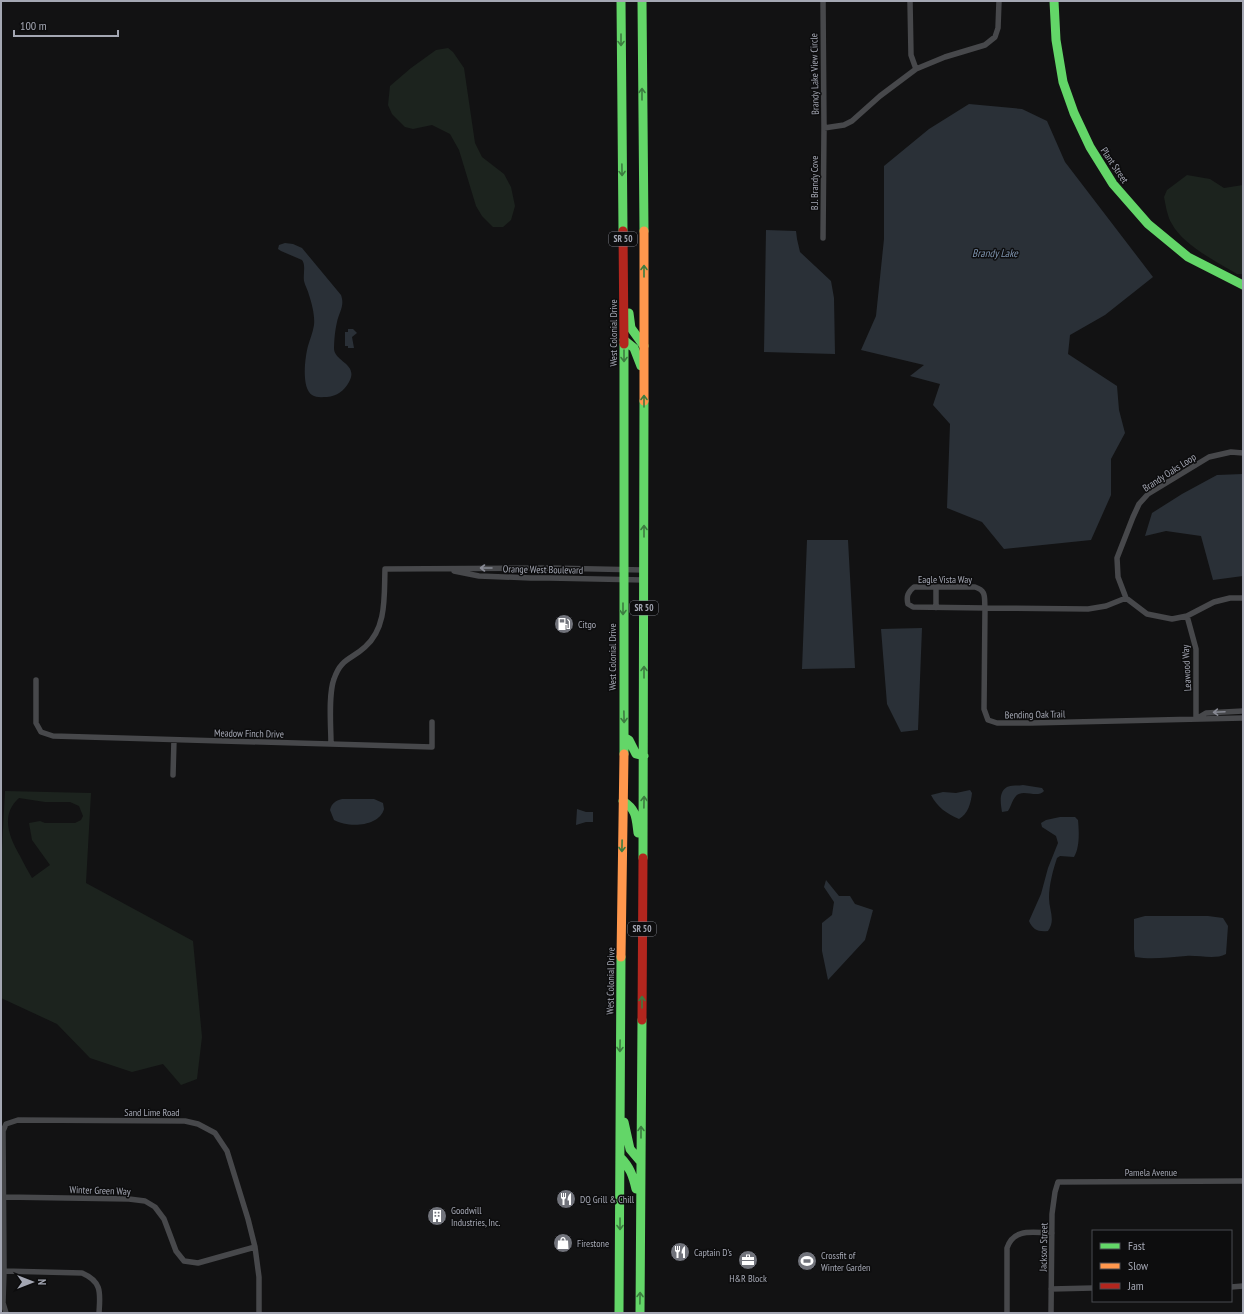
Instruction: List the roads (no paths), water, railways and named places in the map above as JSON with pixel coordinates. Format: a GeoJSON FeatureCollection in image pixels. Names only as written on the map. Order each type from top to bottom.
{"type":"FeatureCollection","features":[{"type":"Feature","properties":{"kind":"main road","name":"West Colonial Drive"},"geometry":{"type":"LineString","coordinates":[[619,1313],[624,737],[624,340],[621,1]]}},
{"type":"Feature","properties":{"kind":"main road","name":"SR 50"},"geometry":{"type":"LineString","coordinates":[[640,1313],[644,756],[642,1]]}},
{"type":"Feature","properties":{"kind":"main road","name":"Plant Street"},"geometry":{"type":"LineString","coordinates":[[1054,1],[1059,62],[1067,94],[1090,147],[1113,184],[1148,224],[1188,257],[1243,285]]}},
{"type":"Feature","properties":{"kind":"main road"},"geometry":{"type":"LineString","coordinates":[[623,274],[631,328],[644,346]]}},
{"type":"Feature","properties":{"kind":"main road"},"geometry":{"type":"LineString","coordinates":[[624,340],[631,344],[636,350],[644,378]]}},
{"type":"Feature","properties":{"kind":"main road"},"geometry":{"type":"LineString","coordinates":[[624,737],[629,740],[636,754],[644,756]]}},
{"type":"Feature","properties":{"kind":"main road"},"geometry":{"type":"LineString","coordinates":[[623,801],[631,805],[636,812],[643,874]]}},
{"type":"Feature","properties":{"kind":"main road"},"geometry":{"type":"LineString","coordinates":[[620,1103],[630,1149],[641,1162]]}},
{"type":"Feature","properties":{"kind":"main road"},"geometry":{"type":"LineString","coordinates":[[620,1157],[628,1164],[633,1173],[641,1213]]}},
{"type":"Feature","properties":{"kind":"street","name":"Brandy Lake View Circle"},"geometry":{"type":"LineString","coordinates":[[822,1],[824,128],[844,126],[852,121],[880,96],[916,69],[945,57],[985,45],[995,37],[998,28],[999,1]]}},
{"type":"Feature","properties":{"kind":"street"},"geometry":{"type":"LineString","coordinates":[[910,1],[911,55],[916,69]]}},
{"type":"Feature","properties":{"kind":"street","name":"B.J. Brandy Cove"},"geometry":{"type":"LineString","coordinates":[[823,238],[824,128]]}},
{"type":"Feature","properties":{"kind":"street","name":"Brandy Oaks Loop"},"geometry":{"type":"LineString","coordinates":[[1126,598],[1118,577],[1118,558],[1132,517],[1139,504],[1148,494],[1209,458],[1231,452],[1243,453]]}},
{"type":"Feature","properties":{"kind":"street","name":"Orange West Boulevard"},"geometry":{"type":"LineString","coordinates":[[331,744],[331,702],[333,680],[342,663],[365,648],[375,636],[381,621],[384,600],[385,570],[442,568],[549,568],[644,570]]}},
{"type":"Feature","properties":{"kind":"street","name":"Orange West Boulevard"},"geometry":{"type":"LineString","coordinates":[[442,568],[479,576],[644,580]]}},
{"type":"Feature","properties":{"kind":"street"},"geometry":{"type":"LineString","coordinates":[[549,568],[549,578]]}},
{"type":"Feature","properties":{"kind":"street","name":"Eagle Vista Way"},"geometry":{"type":"LineString","coordinates":[[985,608],[984,593],[981,589],[975,587],[914,587],[909,591],[906,597],[908,604],[913,607],[936,608],[1088,609],[1106,606],[1126,598]]}},
{"type":"Feature","properties":{"kind":"street"},"geometry":{"type":"LineString","coordinates":[[936,587],[936,608]]}},
{"type":"Feature","properties":{"kind":"street"},"geometry":{"type":"LineString","coordinates":[[1126,598],[1147,614],[1172,619],[1187,616],[1214,602],[1230,598],[1243,598]]}},
{"type":"Feature","properties":{"kind":"street","name":"Bending Oak Trail"},"geometry":{"type":"LineString","coordinates":[[985,608],[984,709],[988,720],[997,723],[1024,723],[1243,718]]}},
{"type":"Feature","properties":{"kind":"street","name":"Leawood Way"},"geometry":{"type":"LineString","coordinates":[[1187,616],[1196,649],[1196,719]]}},
{"type":"Feature","properties":{"kind":"street","name":"Meadow Finch Drive"},"geometry":{"type":"LineString","coordinates":[[36,680],[36,723],[41,732],[53,736],[432,747],[432,722]]}},
{"type":"Feature","properties":{"kind":"street"},"geometry":{"type":"LineString","coordinates":[[1243,711],[1243,718]]}},
{"type":"Feature","properties":{"kind":"street","name":"Bending Oak Trail"},"geometry":{"type":"LineString","coordinates":[[1196,719],[1206,713],[1243,711]]}},
{"type":"Feature","properties":{"kind":"street"},"geometry":{"type":"LineString","coordinates":[[172,775],[174,740]]}},
{"type":"Feature","properties":{"kind":"street","name":"Sand Lime Road"},"geometry":{"type":"LineString","coordinates":[[4,1197],[3,1131],[6,1124],[18,1120],[185,1121],[198,1124],[215,1133],[227,1151],[255,1247],[259,1277],[260,1313]]}},
{"type":"Feature","properties":{"kind":"street","name":"Pamela Avenue"},"geometry":{"type":"LineString","coordinates":[[1058,1182],[1243,1181]]}},
{"type":"Feature","properties":{"kind":"street","name":"Jackson Street"},"geometry":{"type":"LineString","coordinates":[[1051,1313],[1052,1233],[1054,1199],[1058,1182]]}},
{"type":"Feature","properties":{"kind":"street"},"geometry":{"type":"LineString","coordinates":[[4,1197],[3,1303],[6,1313]]}},
{"type":"Feature","properties":{"kind":"street","name":"Winter Green Way"},"geometry":{"type":"LineString","coordinates":[[4,1197],[129,1199],[145,1201],[155,1207],[164,1219],[176,1251],[184,1261],[198,1263],[255,1247]]}},
{"type":"Feature","properties":{"kind":"street"},"geometry":{"type":"LineString","coordinates":[[1007,1313],[1007,1248],[1010,1240],[1015,1235],[1021,1233],[1052,1233]]}},
{"type":"Feature","properties":{"kind":"street"},"geometry":{"type":"LineString","coordinates":[[4,1272],[82,1273],[91,1277],[98,1286],[100,1296],[99,1313]]}},
{"type":"Feature","properties":{"kind":"street"},"geometry":{"type":"LineString","coordinates":[[1232,1286],[1243,1286]]}},
{"type":"Feature","properties":{"kind":"street"},"geometry":{"type":"LineString","coordinates":[[1051,1289],[1092,1288]]}},
{"type":"Feature","properties":{"kind":"water","name":"Brandy Lake"},"geometry":{"type":"Polygon","coordinates":[[[969,104],[1022,109],[1047,121],[1065,162],[1153,277],[1105,315],[1070,335],[1068,354],[1117,386],[1119,410],[1125,433],[1111,459],[1111,495],[1091,540],[1004,549],[982,522],[947,508],[950,424],[933,405],[940,384],[910,376],[924,365],[861,350],[876,316],[884,239],[884,166],[929,129],[969,104]]]}},
{"type":"Feature","properties":{"kind":"water"},"geometry":{"type":"Polygon","coordinates":[[[766,230],[796,231],[800,252],[831,281],[834,298],[835,354],[764,352],[766,230]]]}},
{"type":"Feature","properties":{"kind":"water"},"geometry":{"type":"Polygon","coordinates":[[[285,243],[293,244],[302,248],[341,295],[342,306],[336,325],[334,349],[338,357],[349,367],[351,376],[345,388],[334,396],[314,396],[306,386],[305,364],[314,325],[314,314],[304,281],[303,262],[302,260],[278,249],[279,245],[285,243]]]}},
{"type":"Feature","properties":{"kind":"water"},"geometry":{"type":"Polygon","coordinates":[[[348,329],[353,329],[357,333],[352,337],[354,348],[348,348],[348,346],[345,346],[345,332],[348,332],[348,329]]]}},
{"type":"Feature","properties":{"kind":"water"},"geometry":{"type":"Polygon","coordinates":[[[1243,474],[1243,576],[1213,580],[1201,536],[1166,531],[1145,536],[1152,513],[1182,494],[1217,475],[1243,474]]]}},
{"type":"Feature","properties":{"kind":"water"},"geometry":{"type":"Polygon","coordinates":[[[807,540],[848,540],[855,668],[802,669],[807,540]]]}},
{"type":"Feature","properties":{"kind":"water"},"geometry":{"type":"Polygon","coordinates":[[[922,628],[918,730],[901,732],[887,704],[881,629],[922,628]]]}},
{"type":"Feature","properties":{"kind":"water"},"geometry":{"type":"Polygon","coordinates":[[[1023,785],[1042,788],[1044,791],[1038,794],[1019,794],[1016,796],[1008,811],[1002,812],[1001,795],[1004,789],[1009,786],[1023,785]]]}},
{"type":"Feature","properties":{"kind":"water"},"geometry":{"type":"Polygon","coordinates":[[[970,790],[972,793],[971,801],[965,814],[959,819],[943,810],[931,795],[943,792],[956,793],[970,790]]]}},
{"type":"Feature","properties":{"kind":"water"},"geometry":{"type":"Polygon","coordinates":[[[342,799],[374,799],[383,803],[384,809],[381,815],[370,822],[355,825],[340,823],[334,820],[330,810],[334,803],[342,799]]]}},
{"type":"Feature","properties":{"kind":"water"},"geometry":{"type":"Polygon","coordinates":[[[577,809],[586,812],[593,812],[593,822],[586,822],[576,825],[577,809]]]}},
{"type":"Feature","properties":{"kind":"water"},"geometry":{"type":"Polygon","coordinates":[[[1060,817],[1075,817],[1078,820],[1078,844],[1074,857],[1060,856],[1057,858],[1049,893],[1052,923],[1048,931],[1039,931],[1032,926],[1029,921],[1041,894],[1048,868],[1058,843],[1056,836],[1042,827],[1041,823],[1046,820],[1060,817]]]}},
{"type":"Feature","properties":{"kind":"water"},"geometry":{"type":"Polygon","coordinates":[[[826,880],[839,896],[850,896],[855,904],[873,910],[865,940],[828,980],[822,951],[822,923],[832,915],[834,902],[824,887],[826,880]]]}},
{"type":"Feature","properties":{"kind":"water"},"geometry":{"type":"Polygon","coordinates":[[[1145,916],[1208,916],[1223,918],[1228,926],[1226,954],[1217,957],[1135,957],[1134,919],[1145,916]]]}},
{"type":"Feature","properties":{"kind":"place","name":"Citgo"},"geometry":{"type":"Point","coordinates":[564,624]}},
{"type":"Feature","properties":{"kind":"place","name":"DQ Grill & Chill"},"geometry":{"type":"Point","coordinates":[566,1199]}},
{"type":"Feature","properties":{"kind":"place","name":"Goodwill Industries, Inc."},"geometry":{"type":"Point","coordinates":[437,1216]}},
{"type":"Feature","properties":{"kind":"place","name":"Firestone"},"geometry":{"type":"Point","coordinates":[563,1243]}},
{"type":"Feature","properties":{"kind":"place","name":"Captain D's"},"geometry":{"type":"Point","coordinates":[680,1252]}},
{"type":"Feature","properties":{"kind":"place","name":"H&R Block"},"geometry":{"type":"Point","coordinates":[748,1260]}},
{"type":"Feature","properties":{"kind":"place","name":"Crossfit of Winter Garden"},"geometry":{"type":"Point","coordinates":[807,1261]}}]}
